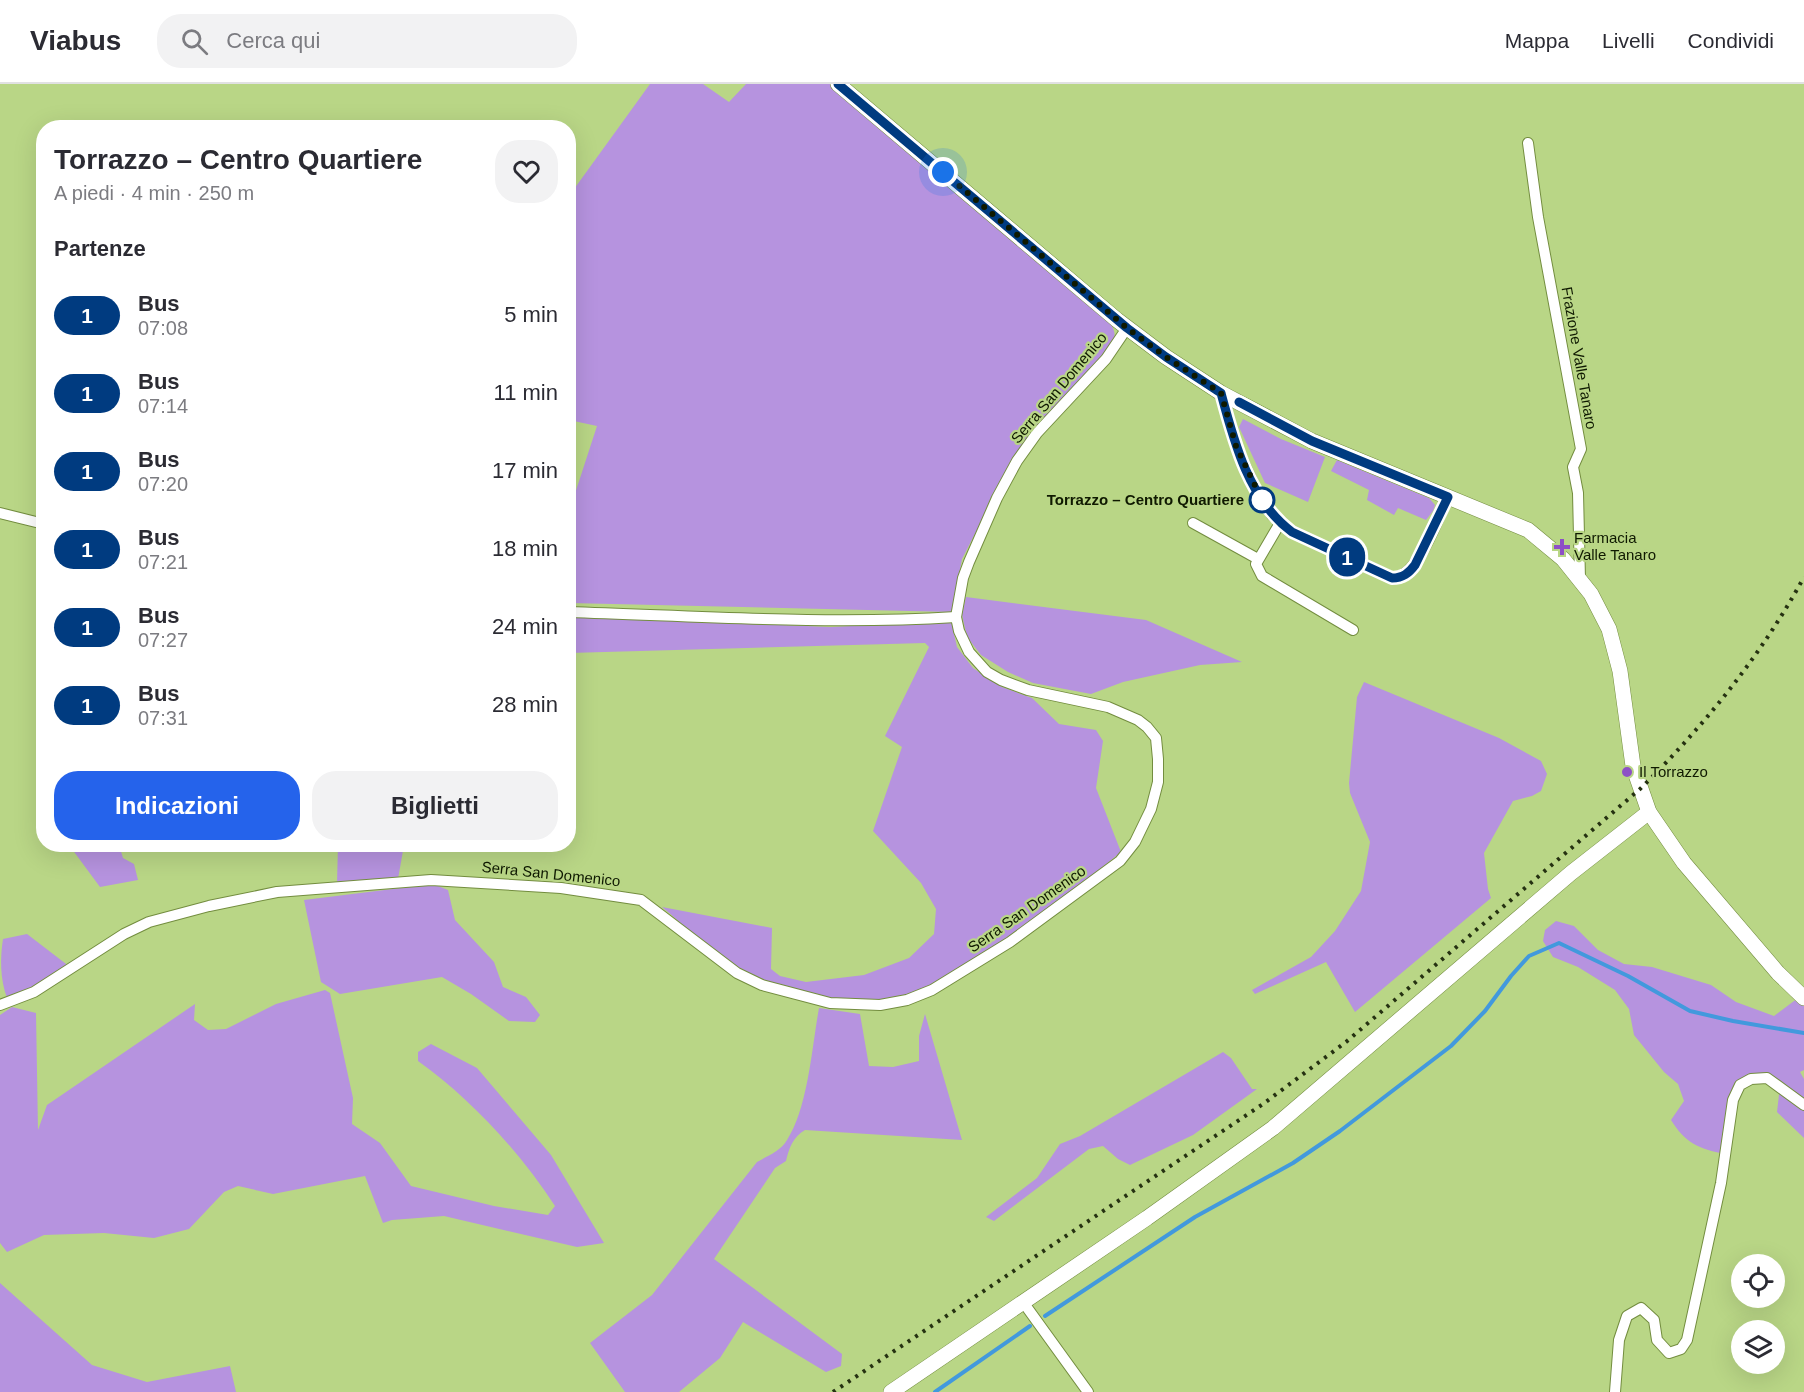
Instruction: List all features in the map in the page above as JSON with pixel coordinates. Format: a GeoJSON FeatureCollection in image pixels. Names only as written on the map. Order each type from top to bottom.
{"type":"FeatureCollection","features":[{"type":"Feature","properties":{"kind":"street"},"geometry":{"type":"LineString","coordinates":[[838,84],[1127,328],[1166,357],[1221,393],[1312,441],[1527,530],[1563,559],[1580,579],[1599,608],[1615,650],[1632,758],[1649,812],[1684,863],[1778,973],[1804,998]]}},
{"type":"Feature","properties":{"kind":"street","name":"Frazione Valle Tanaro"},"geometry":{"type":"LineString","coordinates":[[1528,143],[1538,218],[1581,449],[1573,467],[1578,493],[1580,579]]}},
{"type":"Feature","properties":{"kind":"street","name":"Serra San Domenico"},"geometry":{"type":"LineString","coordinates":[[0,1005],[34,992],[124,934],[149,922],[208,906],[277,892],[431,880],[551,888],[631,897],[651,906],[711,956],[737,973],[762,984],[830,1003],[858,1006],[908,1000],[932,990],[1010,942],[1120,861],[1142,830],[1158,782],[1156,738],[1138,720],[1107,707],[1028,690],[1001,680],[987,672],[969,652],[959,631],[956,617],[963,578],[977,541],[1017,461],[1037,433],[1106,359],[1127,328]]}},
{"type":"Feature","properties":{"kind":"street"},"geometry":{"type":"LineString","coordinates":[[1221,393],[1236,446],[1256,490],[1280,524],[1299,536],[1392,578],[1403,577],[1415,565],[1448,497]]}},
{"type":"Feature","properties":{"kind":"street"},"geometry":{"type":"LineString","coordinates":[[0,513],[36,522]]}},
{"type":"Feature","properties":{"kind":"street"},"geometry":{"type":"LineString","coordinates":[[1193,523],[1258,559]]}},
{"type":"Feature","properties":{"kind":"street"},"geometry":{"type":"LineString","coordinates":[[1280,524],[1258,559],[1258,570],[1266,581],[1353,630]]}},
{"type":"Feature","properties":{"kind":"street"},"geometry":{"type":"LineString","coordinates":[[576,612],[823,622],[956,617]]}},
{"type":"Feature","properties":{"kind":"street"},"geometry":{"type":"LineString","coordinates":[[891,1392],[1165,1206],[1273,1128],[1571,873],[1649,812]]}},
{"type":"Feature","properties":{"kind":"street"},"geometry":{"type":"LineString","coordinates":[[1615,1392],[1619,1340],[1627,1316],[1641,1308],[1654,1320],[1657,1341],[1669,1353],[1681,1349],[1687,1340],[1721,1183],[1733,1100],[1740,1085],[1751,1079],[1767,1078],[1804,1105]]}},
{"type":"Feature","properties":{"kind":"street"},"geometry":{"type":"LineString","coordinates":[[1023,1302],[1088,1392]]}},
{"type":"Feature","properties":{"kind":"shaded area"},"geometry":{"type":"Polygon","coordinates":[[[650,84],[703,84],[729,102],[746,84],[830,84],[1111,324],[1114,337],[1108,349],[1018,450],[962,559],[952,612],[576,603],[576,490],[597,426],[576,422],[576,186],[650,84]]]}},
{"type":"Feature","properties":{"kind":"shaded area"},"geometry":{"type":"Polygon","coordinates":[[[1243,419],[1281,439],[1325,457],[1308,502],[1265,483],[1239,427],[1243,419]]]}},
{"type":"Feature","properties":{"kind":"shaded area"},"geometry":{"type":"Polygon","coordinates":[[[1337,460],[1429,498],[1435,505],[1433,511],[1426,520],[1398,508],[1394,515],[1367,500],[1369,490],[1331,471],[1337,460]]]}},
{"type":"Feature","properties":{"kind":"shaded area"},"geometry":{"type":"Polygon","coordinates":[[[966,597],[1146,620],[1242,662],[1200,665],[1123,682],[1091,694],[1033,683],[1008,672],[981,655],[967,637],[962,615],[966,597]]]}},
{"type":"Feature","properties":{"kind":"shaded area"},"geometry":{"type":"Polygon","coordinates":[[[576,617],[831,627],[951,621],[957,647],[973,668],[1002,687],[1032,698],[1059,724],[1096,730],[1103,741],[1096,788],[1121,852],[1065,896],[967,964],[936,983],[902,998],[861,1002],[794,991],[736,966],[716,953],[662,907],[772,928],[771,969],[780,976],[806,982],[864,975],[909,958],[934,934],[936,909],[921,883],[873,831],[902,747],[885,736],[929,647],[925,643],[576,653],[576,617]]]}},
{"type":"Feature","properties":{"kind":"shaded area"},"geometry":{"type":"Polygon","coordinates":[[[1364,682],[1499,738],[1541,761],[1547,774],[1541,791],[1513,801],[1484,853],[1491,898],[1355,1012],[1326,962],[1255,994],[1252,990],[1311,957],[1335,931],[1361,891],[1370,842],[1350,793],[1349,783],[1357,697],[1364,682]]]}},
{"type":"Feature","properties":{"kind":"shaded area"},"geometry":{"type":"Polygon","coordinates":[[[74,852],[121,852],[123,858],[134,864],[138,880],[100,887],[74,852]]]}},
{"type":"Feature","properties":{"kind":"shaded area"},"geometry":{"type":"Polygon","coordinates":[[[338,852],[403,852],[398,879],[337,883],[338,852]]]}},
{"type":"Feature","properties":{"kind":"shaded area"},"geometry":{"type":"Polygon","coordinates":[[[433,884],[448,890],[455,920],[494,962],[503,987],[526,997],[540,1015],[535,1022],[509,1021],[442,977],[340,994],[321,982],[304,900],[433,884]]]}},
{"type":"Feature","properties":{"kind":"shaded area"},"geometry":{"type":"Polygon","coordinates":[[[1556,921],[1574,926],[1598,950],[1624,964],[1652,967],[1711,985],[1736,1002],[1774,1016],[1802,995],[1804,998],[1804,1070],[1800,1072],[1804,1079],[1804,1138],[1777,1112],[1780,1086],[1767,1078],[1740,1085],[1725,1154],[1708,1150],[1687,1140],[1671,1120],[1684,1101],[1678,1084],[1664,1072],[1634,1035],[1629,1009],[1615,990],[1578,967],[1553,957],[1543,941],[1545,930],[1556,921]]]}},
{"type":"Feature","properties":{"kind":"shaded area"},"geometry":{"type":"Polygon","coordinates":[[[27,934],[70,967],[34,987],[7,998],[1,969],[3,939],[27,934]]]}},
{"type":"Feature","properties":{"kind":"shaded area"},"geometry":{"type":"Polygon","coordinates":[[[325,990],[330,993],[353,1098],[352,1124],[380,1143],[411,1186],[494,1206],[548,1215],[555,1206],[526,1166],[493,1127],[456,1092],[418,1061],[418,1052],[431,1044],[477,1068],[551,1155],[604,1243],[577,1247],[444,1216],[392,1220],[383,1223],[365,1176],[273,1194],[238,1186],[224,1192],[189,1229],[154,1238],[104,1233],[44,1235],[7,1252],[0,1243],[0,1015],[12,1007],[36,1013],[38,1130],[47,1105],[195,1004],[194,1020],[208,1030],[226,1029],[276,1004],[325,990]]]}},
{"type":"Feature","properties":{"kind":"shaded area"},"geometry":{"type":"Polygon","coordinates":[[[819,1008],[860,1014],[869,1066],[893,1067],[919,1061],[919,1036],[925,1014],[962,1140],[805,1130],[795,1139],[786,1161],[775,1168],[714,1259],[842,1354],[841,1366],[826,1372],[743,1322],[720,1358],[679,1392],[625,1392],[590,1343],[652,1295],[757,1162],[774,1153],[784,1144],[794,1127],[805,1094],[819,1008]]]}},
{"type":"Feature","properties":{"kind":"shaded area"},"geometry":{"type":"Polygon","coordinates":[[[1223,1052],[1231,1058],[1252,1089],[1257,1089],[1193,1135],[1130,1165],[1118,1159],[1103,1146],[1089,1149],[994,1221],[986,1217],[1037,1178],[1060,1144],[1080,1136],[1223,1052]]]}},
{"type":"Feature","properties":{"kind":"shaded area"},"geometry":{"type":"Polygon","coordinates":[[[0,1283],[92,1365],[147,1382],[230,1366],[236,1392],[0,1392],[0,1283]]]}},
{"type":"Feature","properties":{"kind":"waterway"},"geometry":{"type":"LineString","coordinates":[[1045,1316],[1195,1217],[1293,1163],[1340,1131],[1451,1046],[1485,1011],[1529,956],[1559,943],[1628,976],[1690,1011],[1804,1033]]}},
{"type":"Feature","properties":{"kind":"waterway"},"geometry":{"type":"LineString","coordinates":[[935,1392],[1030,1326]]}},
{"type":"Feature","properties":{"kind":"railway"},"geometry":{"type":"LineString","coordinates":[[833,1392],[1263,1104],[1346,1042],[1640,789],[1664,765],[1730,689],[1769,635],[1804,577]]}},
{"type":"Feature","properties":{"kind":"bus line","name":"1"},"geometry":{"type":"LineString","coordinates":[[838,84],[1127,328],[1221,393],[1236,446],[1256,490],[1280,524],[1292,532],[1392,578],[1403,577],[1410,571],[1448,497],[1312,441],[1239,402]]}},
{"type":"Feature","properties":{"kind":"place","name":"Torrazzo – Centro Quartiere"},"geometry":{"type":"Point","coordinates":[1262,500]}},
{"type":"Feature","properties":{"kind":"place","name":"Farmacia Valle Tanaro"},"geometry":{"type":"Point","coordinates":[1562,547]}},
{"type":"Feature","properties":{"kind":"place","name":"Il Torrazzo"},"geometry":{"type":"Point","coordinates":[1627,772]}},
{"type":"Feature","properties":{"kind":"route"},"geometry":{"type":"LineString","coordinates":[[943,172],[1127,328],[1221,393],[1236,446],[1263,502],[1262,500]]}}]}
